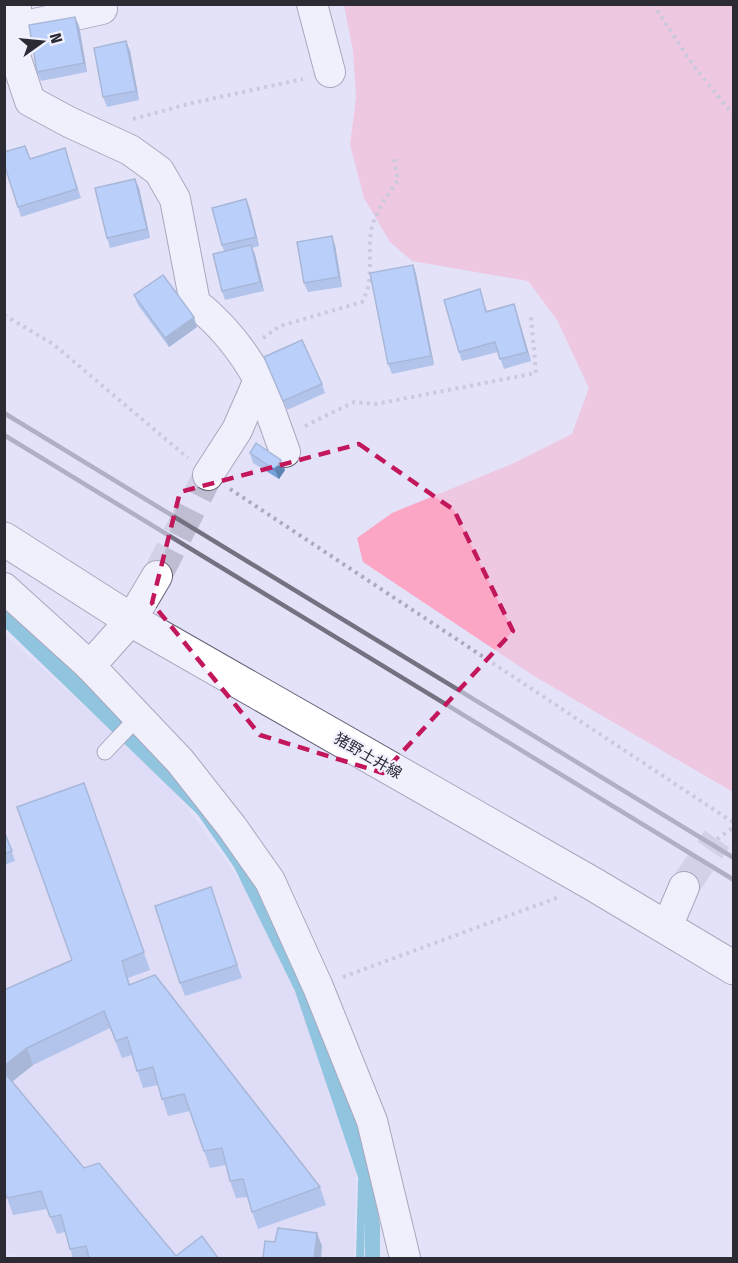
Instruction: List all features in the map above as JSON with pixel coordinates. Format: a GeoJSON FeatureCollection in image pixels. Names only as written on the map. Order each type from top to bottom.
{"type":"FeatureCollection","features":[{"type":"Feature","properties":{"kind":"main road","name":"猪野土井線"},"geometry":{"type":"LineString","coordinates":[[4,539],[131,620],[734,968]]}},
{"type":"Feature","properties":{"kind":"street"},"geometry":{"type":"LineString","coordinates":[[312,4],[330,72]]}},
{"type":"Feature","properties":{"kind":"street"},"geometry":{"type":"LineString","coordinates":[[102,9],[16,16],[15,56],[30,101],[130,150],[159,171],[175,199],[195,303],[219,322],[243,352],[259,380],[281,442]]}},
{"type":"Feature","properties":{"kind":"street"},"geometry":{"type":"LineString","coordinates":[[208,475],[237,430],[259,380]]}},
{"type":"Feature","properties":{"kind":"street"},"geometry":{"type":"LineString","coordinates":[[90,666],[131,620],[157,576]]}},
{"type":"Feature","properties":{"kind":"street"},"geometry":{"type":"LineString","coordinates":[[4,588],[90,666],[180,761],[270,882],[318,987],[372,1121],[405,1258]]}},
{"type":"Feature","properties":{"kind":"street"},"geometry":{"type":"LineString","coordinates":[[666,927],[684,887]]}},
{"type":"Feature","properties":{"kind":"lane"},"geometry":{"type":"LineString","coordinates":[[105,752],[139,716]]}},
{"type":"Feature","properties":{"kind":"path"},"geometry":{"type":"LineString","coordinates":[[653,4],[693,65],[734,116]]}},
{"type":"Feature","properties":{"kind":"path"},"geometry":{"type":"LineString","coordinates":[[131,120],[213,98],[277,86],[330,72]]}},
{"type":"Feature","properties":{"kind":"path"},"geometry":{"type":"LineString","coordinates":[[243,352],[280,326],[362,302],[370,289],[372,227],[386,197],[398,181],[394,158]]}},
{"type":"Feature","properties":{"kind":"path"},"geometry":{"type":"LineString","coordinates":[[4,315],[53,344],[208,475],[734,825],[717,839]]}},
{"type":"Feature","properties":{"kind":"path"},"geometry":{"type":"LineString","coordinates":[[281,442],[336,409],[354,402],[376,404],[536,373],[531,317]]}},
{"type":"Feature","properties":{"kind":"path"},"geometry":{"type":"LineString","coordinates":[[318,987],[593,885]]}},
{"type":"Feature","properties":{"kind":"highlighted area"},"geometry":{"type":"Polygon","coordinates":[[[359,444],[454,510],[513,631],[383,773],[260,735],[152,603],[180,492],[359,444]]]}},
{"type":"Feature","properties":{"kind":"shaded area"},"geometry":{"type":"Polygon","coordinates":[[[344,5],[733,5],[733,792],[534,676],[363,562],[357,538],[392,513],[514,463],[572,434],[589,388],[557,320],[528,281],[412,261],[390,242],[364,198],[350,145],[356,97],[353,51],[344,5]]]}},
{"type":"Feature","properties":{"kind":"shaded area"},"geometry":{"type":"Polygon","coordinates":[[[4,634],[166,780],[245,887],[298,998],[356,1173],[354,1258],[18,1258],[14,1253],[5,1256],[4,634]]]}},
{"type":"Feature","properties":{"kind":"water"},"geometry":{"type":"Polygon","coordinates":[[[4,597],[109,703],[241,850],[294,954],[371,1161],[380,1226],[380,1258],[365,1258],[365,1198],[295,991],[234,867],[198,815],[5,628],[4,597]]]}},
{"type":"Feature","properties":{"kind":"building"},"geometry":{"type":"Polygon","coordinates":[[[75,17],[84,63],[37,72],[29,25],[75,17]]]}},
{"type":"Feature","properties":{"kind":"building"},"geometry":{"type":"Polygon","coordinates":[[[126,41],[136,91],[103,97],[94,48],[126,41]]]}},
{"type":"Feature","properties":{"kind":"building"},"geometry":{"type":"Polygon","coordinates":[[[25,146],[30,159],[65,148],[77,189],[18,207],[4,164],[4,152],[25,146]]]}},
{"type":"Feature","properties":{"kind":"building"},"geometry":{"type":"Polygon","coordinates":[[[135,179],[147,229],[107,238],[95,188],[135,179]]]}},
{"type":"Feature","properties":{"kind":"building"},"geometry":{"type":"Polygon","coordinates":[[[246,199],[256,237],[222,245],[212,208],[246,199]]]}},
{"type":"Feature","properties":{"kind":"building"},"geometry":{"type":"Polygon","coordinates":[[[332,236],[339,277],[304,283],[297,242],[332,236]]]}},
{"type":"Feature","properties":{"kind":"building"},"geometry":{"type":"Polygon","coordinates":[[[251,245],[260,282],[222,291],[213,254],[251,245]]]}},
{"type":"Feature","properties":{"kind":"building"},"geometry":{"type":"Polygon","coordinates":[[[413,265],[431,356],[388,364],[370,273],[413,265]]]}},
{"type":"Feature","properties":{"kind":"building"},"geometry":{"type":"Polygon","coordinates":[[[163,275],[194,317],[165,338],[134,295],[163,275]]]}},
{"type":"Feature","properties":{"kind":"building"},"geometry":{"type":"Polygon","coordinates":[[[480,289],[486,312],[514,304],[527,352],[500,359],[495,342],[459,352],[444,300],[480,289]]]}},
{"type":"Feature","properties":{"kind":"building"},"geometry":{"type":"Polygon","coordinates":[[[302,340],[322,384],[283,401],[264,357],[302,340]]]}},
{"type":"Feature","properties":{"kind":"building"},"geometry":{"type":"Polygon","coordinates":[[[256,443],[281,460],[275,470],[250,453],[256,443]]]}},
{"type":"Feature","properties":{"kind":"building"},"geometry":{"type":"Polygon","coordinates":[[[84,783],[144,952],[122,961],[129,985],[155,975],[320,1187],[252,1212],[243,1179],[230,1181],[222,1148],[204,1151],[184,1094],[162,1099],[153,1067],[137,1071],[127,1037],[116,1041],[104,1011],[27,1048],[4,1066],[4,990],[72,960],[17,807],[84,783]]]}},
{"type":"Feature","properties":{"kind":"building"},"geometry":{"type":"Polygon","coordinates":[[[4,831],[12,851],[4,854],[4,831]]]}},
{"type":"Feature","properties":{"kind":"building"},"geometry":{"type":"Polygon","coordinates":[[[211,887],[237,965],[180,983],[155,906],[211,887]]]}},
{"type":"Feature","properties":{"kind":"building"},"geometry":{"type":"Polygon","coordinates":[[[4,1072],[84,1168],[99,1163],[176,1256],[202,1236],[218,1258],[89,1258],[86,1246],[70,1249],[61,1215],[50,1217],[41,1191],[7,1198],[4,1190],[4,1072]]]}},
{"type":"Feature","properties":{"kind":"building"},"geometry":{"type":"Polygon","coordinates":[[[278,1228],[317,1233],[314,1258],[263,1258],[265,1241],[275,1242],[278,1228]]]}},
{"type":"Feature","properties":{"kind":"waterway"},"geometry":{"type":"LineString","coordinates":[[360,1258],[362,1181]]}},
{"type":"Feature","properties":{"kind":"tunnel"},"geometry":{"type":"LineString","coordinates":[[157,576],[208,475]]}},
{"type":"Feature","properties":{"kind":"tunnel"},"geometry":{"type":"LineString","coordinates":[[684,887],[717,839]]}},
{"type":"Feature","properties":{"kind":"railway"},"geometry":{"type":"LineString","coordinates":[[4,413],[734,858]]}},
{"type":"Feature","properties":{"kind":"railway"},"geometry":{"type":"LineString","coordinates":[[4,435],[734,880]]}}]}
